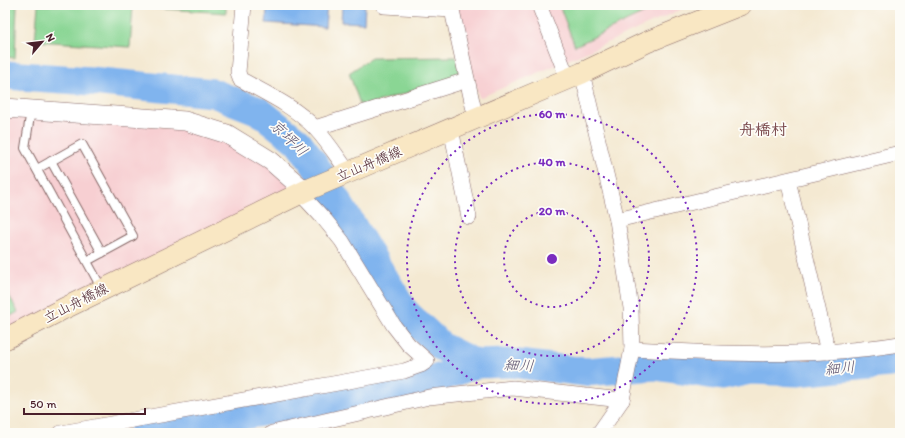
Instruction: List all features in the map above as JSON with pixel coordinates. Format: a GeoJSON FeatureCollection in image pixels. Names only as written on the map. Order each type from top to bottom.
{"type":"FeatureCollection","features":[{"type":"Feature","properties":{"kind":"main road","name":"立山舟橋線"},"geometry":{"type":"LineString","coordinates":[[5,339],[302,192],[575,76],[647,42],[740,5]]}},
{"type":"Feature","properties":{"kind":"street"},"geometry":{"type":"LineString","coordinates":[[244,5],[238,72],[240,78],[287,106],[315,128],[349,173]]}},
{"type":"Feature","properties":{"kind":"street"},"geometry":{"type":"LineString","coordinates":[[383,5],[452,10],[473,106],[478,118]]}},
{"type":"Feature","properties":{"kind":"street"},"geometry":{"type":"LineString","coordinates":[[539,5],[575,76],[617,220],[631,308],[632,349],[622,400],[599,433]]}},
{"type":"Feature","properties":{"kind":"street"},"geometry":{"type":"LineString","coordinates":[[315,128],[467,80]]}},
{"type":"Feature","properties":{"kind":"street"},"geometry":{"type":"LineString","coordinates":[[5,108],[185,122],[227,134],[271,161],[302,192],[342,241],[394,326],[408,344],[426,361],[421,365],[404,371],[61,433]]}},
{"type":"Feature","properties":{"kind":"street"},"geometry":{"type":"LineString","coordinates":[[444,132],[470,217]]}},
{"type":"Feature","properties":{"kind":"street"},"geometry":{"type":"LineString","coordinates":[[617,220],[900,153]]}},
{"type":"Feature","properties":{"kind":"street"},"geometry":{"type":"LineString","coordinates":[[788,180],[828,352]]}},
{"type":"Feature","properties":{"kind":"street"},"geometry":{"type":"LineString","coordinates":[[632,349],[775,354],[872,349],[900,344]]}},
{"type":"Feature","properties":{"kind":"street"},"geometry":{"type":"LineString","coordinates":[[272,433],[429,397],[513,388],[622,400]]}},
{"type":"Feature","properties":{"kind":"lane"},"geometry":{"type":"LineString","coordinates":[[31,110],[25,148],[102,290]]}},
{"type":"Feature","properties":{"kind":"lane"},"geometry":{"type":"LineString","coordinates":[[37,169],[82,144],[133,236],[87,261]]}},
{"type":"Feature","properties":{"kind":"lane"},"geometry":{"type":"LineString","coordinates":[[51,161],[102,253]]}},
{"type":"Feature","properties":{"kind":"shaded area"},"geometry":{"type":"Polygon","coordinates":[[[455,5],[691,5],[479,98],[455,5]]]}},
{"type":"Feature","properties":{"kind":"shaded area"},"geometry":{"type":"Polygon","coordinates":[[[5,108],[227,134],[305,191],[5,339],[5,108]]]}},
{"type":"Feature","properties":{"kind":"green space"},"geometry":{"type":"Polygon","coordinates":[[[5,5],[17,5],[15,58],[5,57],[5,5]]]}},
{"type":"Feature","properties":{"kind":"green space"},"geometry":{"type":"Polygon","coordinates":[[[38,5],[226,5],[226,13],[133,7],[130,47],[35,41],[38,5]]]}},
{"type":"Feature","properties":{"kind":"green space"},"geometry":{"type":"Polygon","coordinates":[[[559,5],[661,5],[575,46],[559,5]]]}},
{"type":"Feature","properties":{"kind":"green space"},"geometry":{"type":"Polygon","coordinates":[[[456,57],[461,76],[361,107],[349,73],[371,58],[456,57]]]}},
{"type":"Feature","properties":{"kind":"green space"},"geometry":{"type":"Polygon","coordinates":[[[5,288],[18,312],[5,319],[5,288]]]}},
{"type":"Feature","properties":{"kind":"water"},"geometry":{"type":"Polygon","coordinates":[[[267,5],[327,5],[325,27],[266,23],[267,5]]]}},
{"type":"Feature","properties":{"kind":"water"},"geometry":{"type":"Polygon","coordinates":[[[342,5],[365,5],[364,23],[341,22],[342,5]]]}},
{"type":"Feature","properties":{"kind":"waterway","name":"京坪川"},"geometry":{"type":"LineString","coordinates":[[5,75],[91,81],[213,93],[259,111],[298,142],[313,162],[405,312],[442,347],[476,364]]}},
{"type":"Feature","properties":{"kind":"waterway","name":"細川"},"geometry":{"type":"LineString","coordinates":[[143,433],[340,398],[439,378],[476,364],[510,363],[586,372],[655,366],[722,376],[750,370],[797,372],[900,362]]}},
{"type":"Feature","properties":{"kind":"district","name":"舟橋村"},"geometry":{"type":"Point","coordinates":[763,129]}}]}
